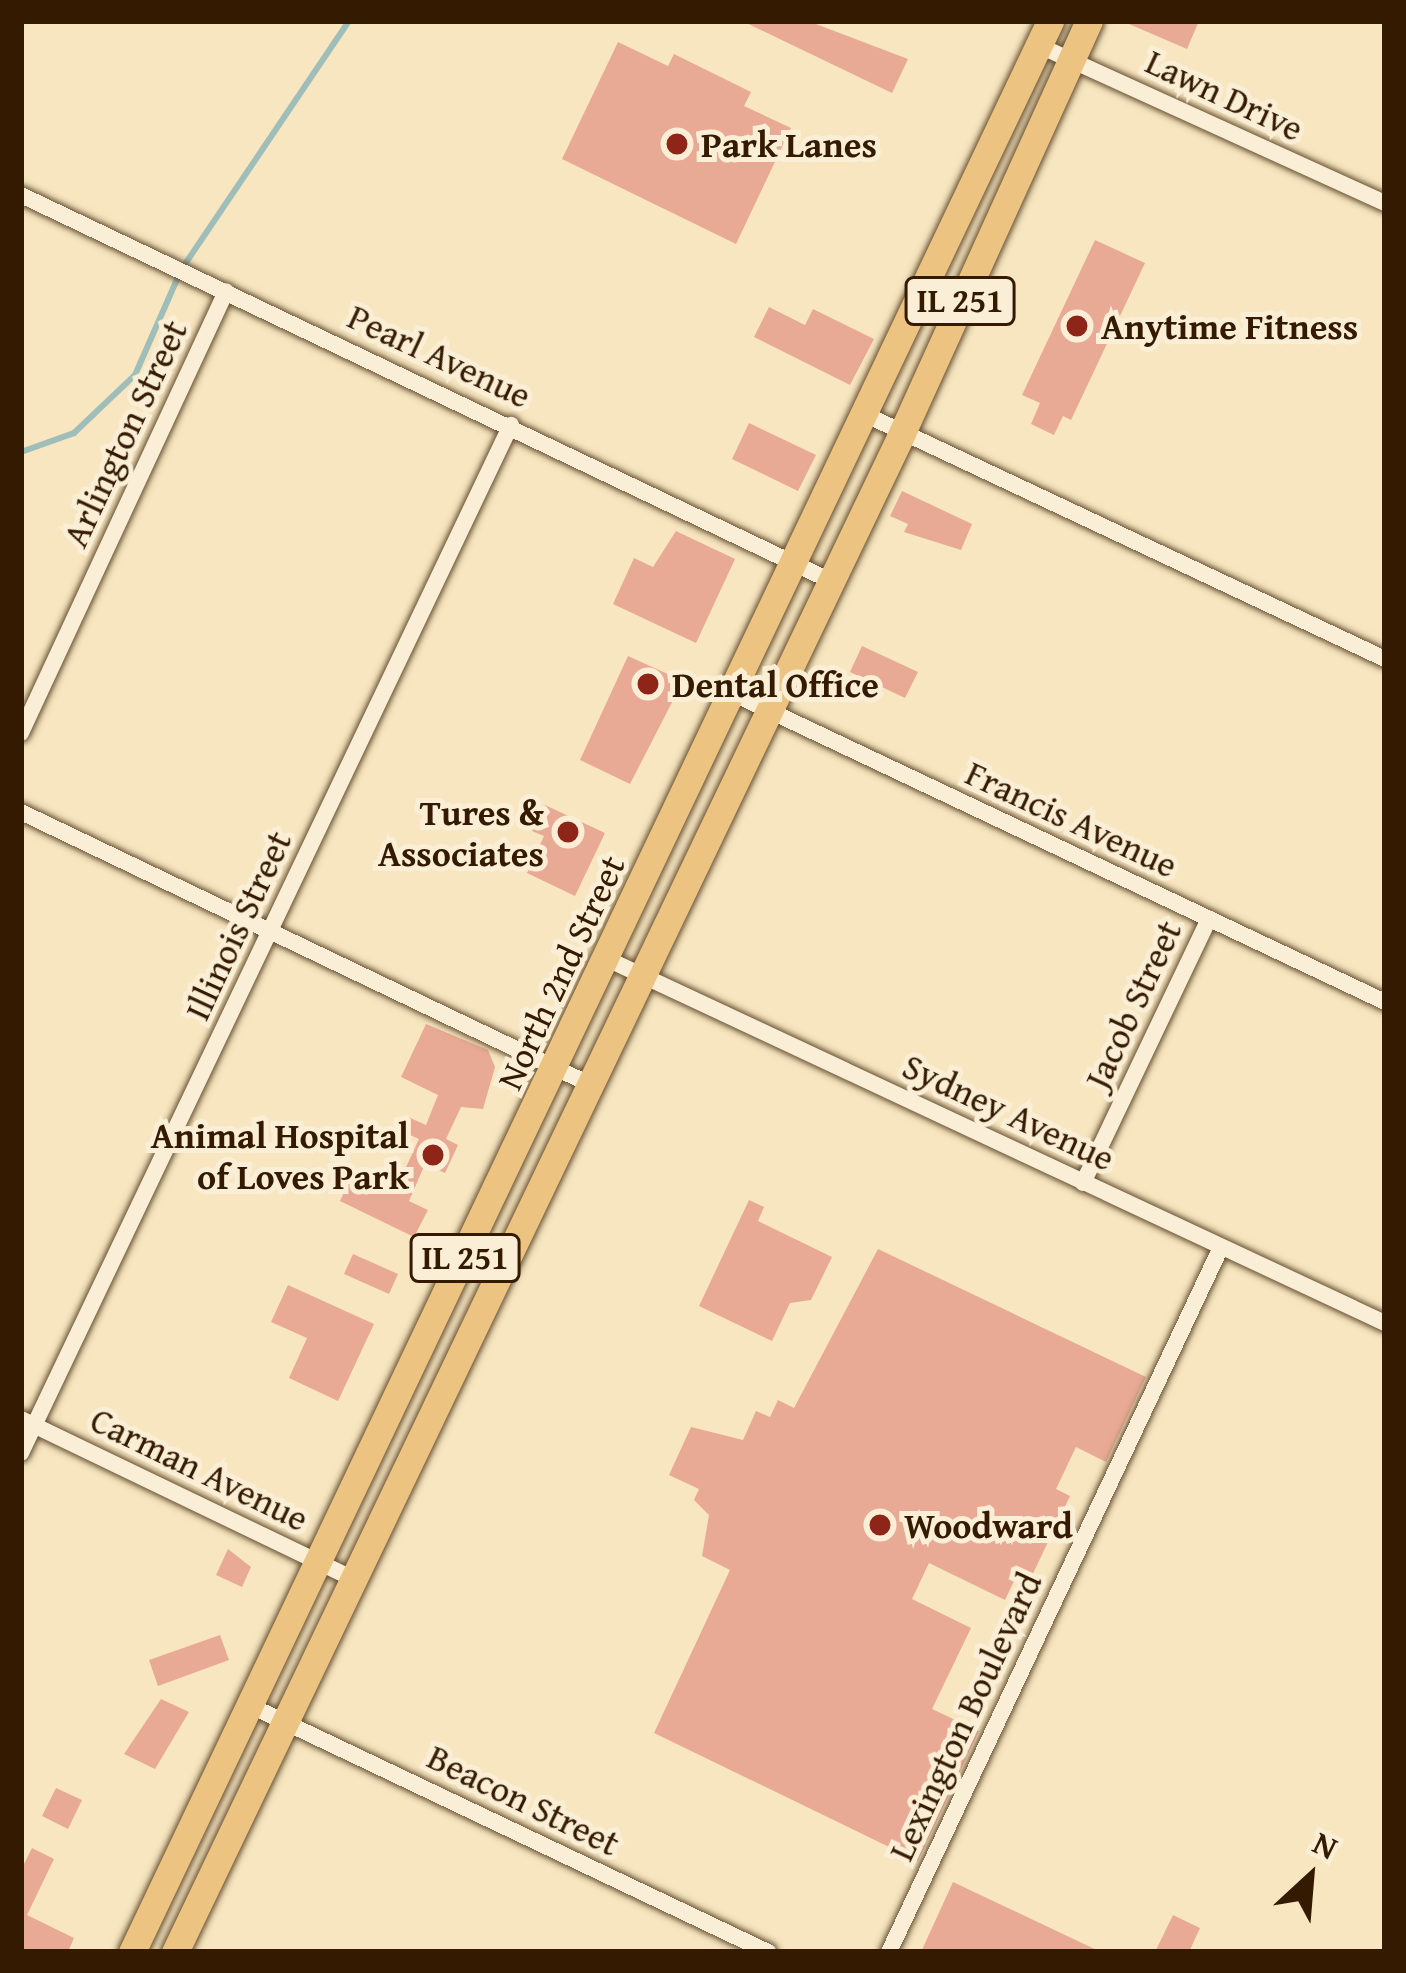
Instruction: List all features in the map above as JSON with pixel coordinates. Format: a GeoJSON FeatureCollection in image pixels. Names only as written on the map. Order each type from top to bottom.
{"type":"FeatureCollection","features":[{"type":"Feature","properties":{"kind":"main road","name":"North 2nd Street"},"geometry":{"type":"LineString","coordinates":[[175,1952],[637,972],[902,433],[1089,21]]}},
{"type":"Feature","properties":{"kind":"main road","name":"North 2nd Street"},"geometry":{"type":"LineString","coordinates":[[132,1952],[1044,33]]}},
{"type":"Feature","properties":{"kind":"street","name":"Lawn Drive"},"geometry":{"type":"LineString","coordinates":[[1044,33],[1070,60],[1385,203]]}},
{"type":"Feature","properties":{"kind":"street","name":"Pearl Avenue"},"geometry":{"type":"LineString","coordinates":[[21,195],[830,580]]}},
{"type":"Feature","properties":{"kind":"street","name":"Arlington Street"},"geometry":{"type":"LineString","coordinates":[[21,733],[226,291]]}},
{"type":"Feature","properties":{"kind":"street"},"geometry":{"type":"LineString","coordinates":[[862,413],[1385,659]]}},
{"type":"Feature","properties":{"kind":"street","name":"Illinois Street"},"geometry":{"type":"LineString","coordinates":[[21,1453],[28,1423],[270,933],[511,425]]}},
{"type":"Feature","properties":{"kind":"street","name":"Francis Avenue"},"geometry":{"type":"LineString","coordinates":[[732,693],[1385,1002]]}},
{"type":"Feature","properties":{"kind":"street"},"geometry":{"type":"LineString","coordinates":[[21,812],[585,1082]]}},
{"type":"Feature","properties":{"kind":"street","name":"Jacob Street"},"geometry":{"type":"LineString","coordinates":[[1083,1183],[1209,919]]}},
{"type":"Feature","properties":{"kind":"street","name":"Sydney Avenue"},"geometry":{"type":"LineString","coordinates":[[605,958],[1385,1323]]}},
{"type":"Feature","properties":{"kind":"street","name":"Lexington Boulevard"},"geometry":{"type":"LineString","coordinates":[[890,1952],[1221,1247]]}},
{"type":"Feature","properties":{"kind":"street","name":"Carman Avenue"},"geometry":{"type":"LineString","coordinates":[[28,1423],[350,1577]]}},
{"type":"Feature","properties":{"kind":"street","name":"Beacon Street"},"geometry":{"type":"LineString","coordinates":[[251,1706],[768,1952]]}},
{"type":"Feature","properties":{"kind":"building"},"geometry":{"type":"Polygon","coordinates":[[[742,21],[808,21],[908,59],[892,93],[742,21]]]}},
{"type":"Feature","properties":{"kind":"building"},"geometry":{"type":"Polygon","coordinates":[[[1122,21],[1199,21],[1187,49],[1122,21]]]}},
{"type":"Feature","properties":{"kind":"building","name":"Park Lanes"},"geometry":{"type":"Polygon","coordinates":[[[618,42],[668,66],[674,54],[751,92],[744,106],[791,128],[736,244],[562,159],[618,42]]]}},
{"type":"Feature","properties":{"kind":"building"},"geometry":{"type":"Polygon","coordinates":[[[1095,240],[1145,263],[1071,420],[1063,416],[1054,435],[1031,424],[1040,403],[1022,395],[1095,240]]]}},
{"type":"Feature","properties":{"kind":"building"},"geometry":{"type":"Polygon","coordinates":[[[769,307],[805,325],[813,309],[874,339],[850,385],[754,337],[769,307]]]}},
{"type":"Feature","properties":{"kind":"building"},"geometry":{"type":"Polygon","coordinates":[[[749,423],[816,455],[798,491],[732,459],[749,423]]]}},
{"type":"Feature","properties":{"kind":"building"},"geometry":{"type":"Polygon","coordinates":[[[902,491],[972,524],[961,550],[904,532],[908,524],[890,516],[902,491]]]}},
{"type":"Feature","properties":{"kind":"building"},"geometry":{"type":"Polygon","coordinates":[[[676,531],[735,559],[696,643],[613,604],[634,558],[653,567],[676,531]]]}},
{"type":"Feature","properties":{"kind":"building"},"geometry":{"type":"Polygon","coordinates":[[[862,646],[918,672],[905,698],[850,672],[862,646]]]}},
{"type":"Feature","properties":{"kind":"building"},"geometry":{"type":"Polygon","coordinates":[[[628,656],[683,681],[630,784],[580,760],[628,656]]]}},
{"type":"Feature","properties":{"kind":"building"},"geometry":{"type":"Polygon","coordinates":[[[545,805],[605,833],[575,896],[527,873],[544,836],[532,831],[545,805]]]}},
{"type":"Feature","properties":{"kind":"building"},"geometry":{"type":"Polygon","coordinates":[[[426,1024],[488,1050],[495,1067],[483,1109],[461,1107],[446,1139],[458,1145],[445,1173],[425,1164],[409,1201],[428,1210],[414,1237],[340,1201],[353,1173],[394,1193],[419,1139],[401,1131],[408,1117],[426,1125],[438,1095],[401,1077],[426,1024]]]}},
{"type":"Feature","properties":{"kind":"building"},"geometry":{"type":"Polygon","coordinates":[[[749,1200],[764,1207],[758,1221],[832,1257],[811,1300],[790,1303],[772,1341],[699,1306],[749,1200]]]}},
{"type":"Feature","properties":{"kind":"building","name":"Woodward"},"geometry":{"type":"Polygon","coordinates":[[[878,1249],[1146,1377],[1106,1462],[1076,1447],[1056,1489],[1070,1496],[1028,1584],[1015,1579],[1005,1600],[929,1563],[912,1599],[971,1628],[932,1709],[979,1731],[918,1861],[654,1733],[730,1570],[702,1556],[709,1515],[694,1500],[699,1489],[669,1475],[691,1427],[743,1440],[756,1411],[770,1417],[778,1400],[794,1408],[878,1249]]]}},
{"type":"Feature","properties":{"kind":"building"},"geometry":{"type":"Polygon","coordinates":[[[353,1254],[398,1274],[389,1294],[344,1274],[353,1254]]]}},
{"type":"Feature","properties":{"kind":"building"},"geometry":{"type":"Polygon","coordinates":[[[288,1285],[374,1324],[338,1401],[289,1378],[307,1338],[271,1322],[288,1285]]]}},
{"type":"Feature","properties":{"kind":"building"},"geometry":{"type":"Polygon","coordinates":[[[228,1549],[251,1567],[242,1587],[216,1575],[228,1549]]]}},
{"type":"Feature","properties":{"kind":"building"},"geometry":{"type":"Polygon","coordinates":[[[220,1635],[229,1660],[158,1686],[149,1660],[220,1635]]]}},
{"type":"Feature","properties":{"kind":"building"},"geometry":{"type":"Polygon","coordinates":[[[161,1699],[189,1712],[155,1769],[124,1754],[161,1699]]]}},
{"type":"Feature","properties":{"kind":"building"},"geometry":{"type":"Polygon","coordinates":[[[56,1788],[82,1800],[68,1829],[42,1816],[56,1788]]]}},
{"type":"Feature","properties":{"kind":"building"},"geometry":{"type":"Polygon","coordinates":[[[32,1848],[54,1859],[27,1915],[74,1938],[68,1952],[21,1952],[21,1870],[32,1848]]]}},
{"type":"Feature","properties":{"kind":"building"},"geometry":{"type":"Polygon","coordinates":[[[953,1882],[1101,1952],[921,1952],[953,1882]]]}},
{"type":"Feature","properties":{"kind":"building"},"geometry":{"type":"Polygon","coordinates":[[[1173,1915],[1200,1928],[1189,1952],[1155,1952],[1173,1915]]]}},
{"type":"Feature","properties":{"kind":"waterway"},"geometry":{"type":"LineString","coordinates":[[21,452],[74,433],[135,375],[181,270],[349,21]]}},
{"type":"Feature","properties":{"kind":"place","name":"Park Lanes"},"geometry":{"type":"Point","coordinates":[677,144]}},
{"type":"Feature","properties":{"kind":"place","name":"Anytime Fitness"},"geometry":{"type":"Point","coordinates":[1077,326]}},
{"type":"Feature","properties":{"kind":"place","name":"Dental Office"},"geometry":{"type":"Point","coordinates":[648,684]}},
{"type":"Feature","properties":{"kind":"place","name":"Tures & Associates"},"geometry":{"type":"Point","coordinates":[568,832]}},
{"type":"Feature","properties":{"kind":"place","name":"Animal Hospital of Loves Park"},"geometry":{"type":"Point","coordinates":[433,1155]}},
{"type":"Feature","properties":{"kind":"place","name":"Woodward"},"geometry":{"type":"Point","coordinates":[880,1525]}}]}
